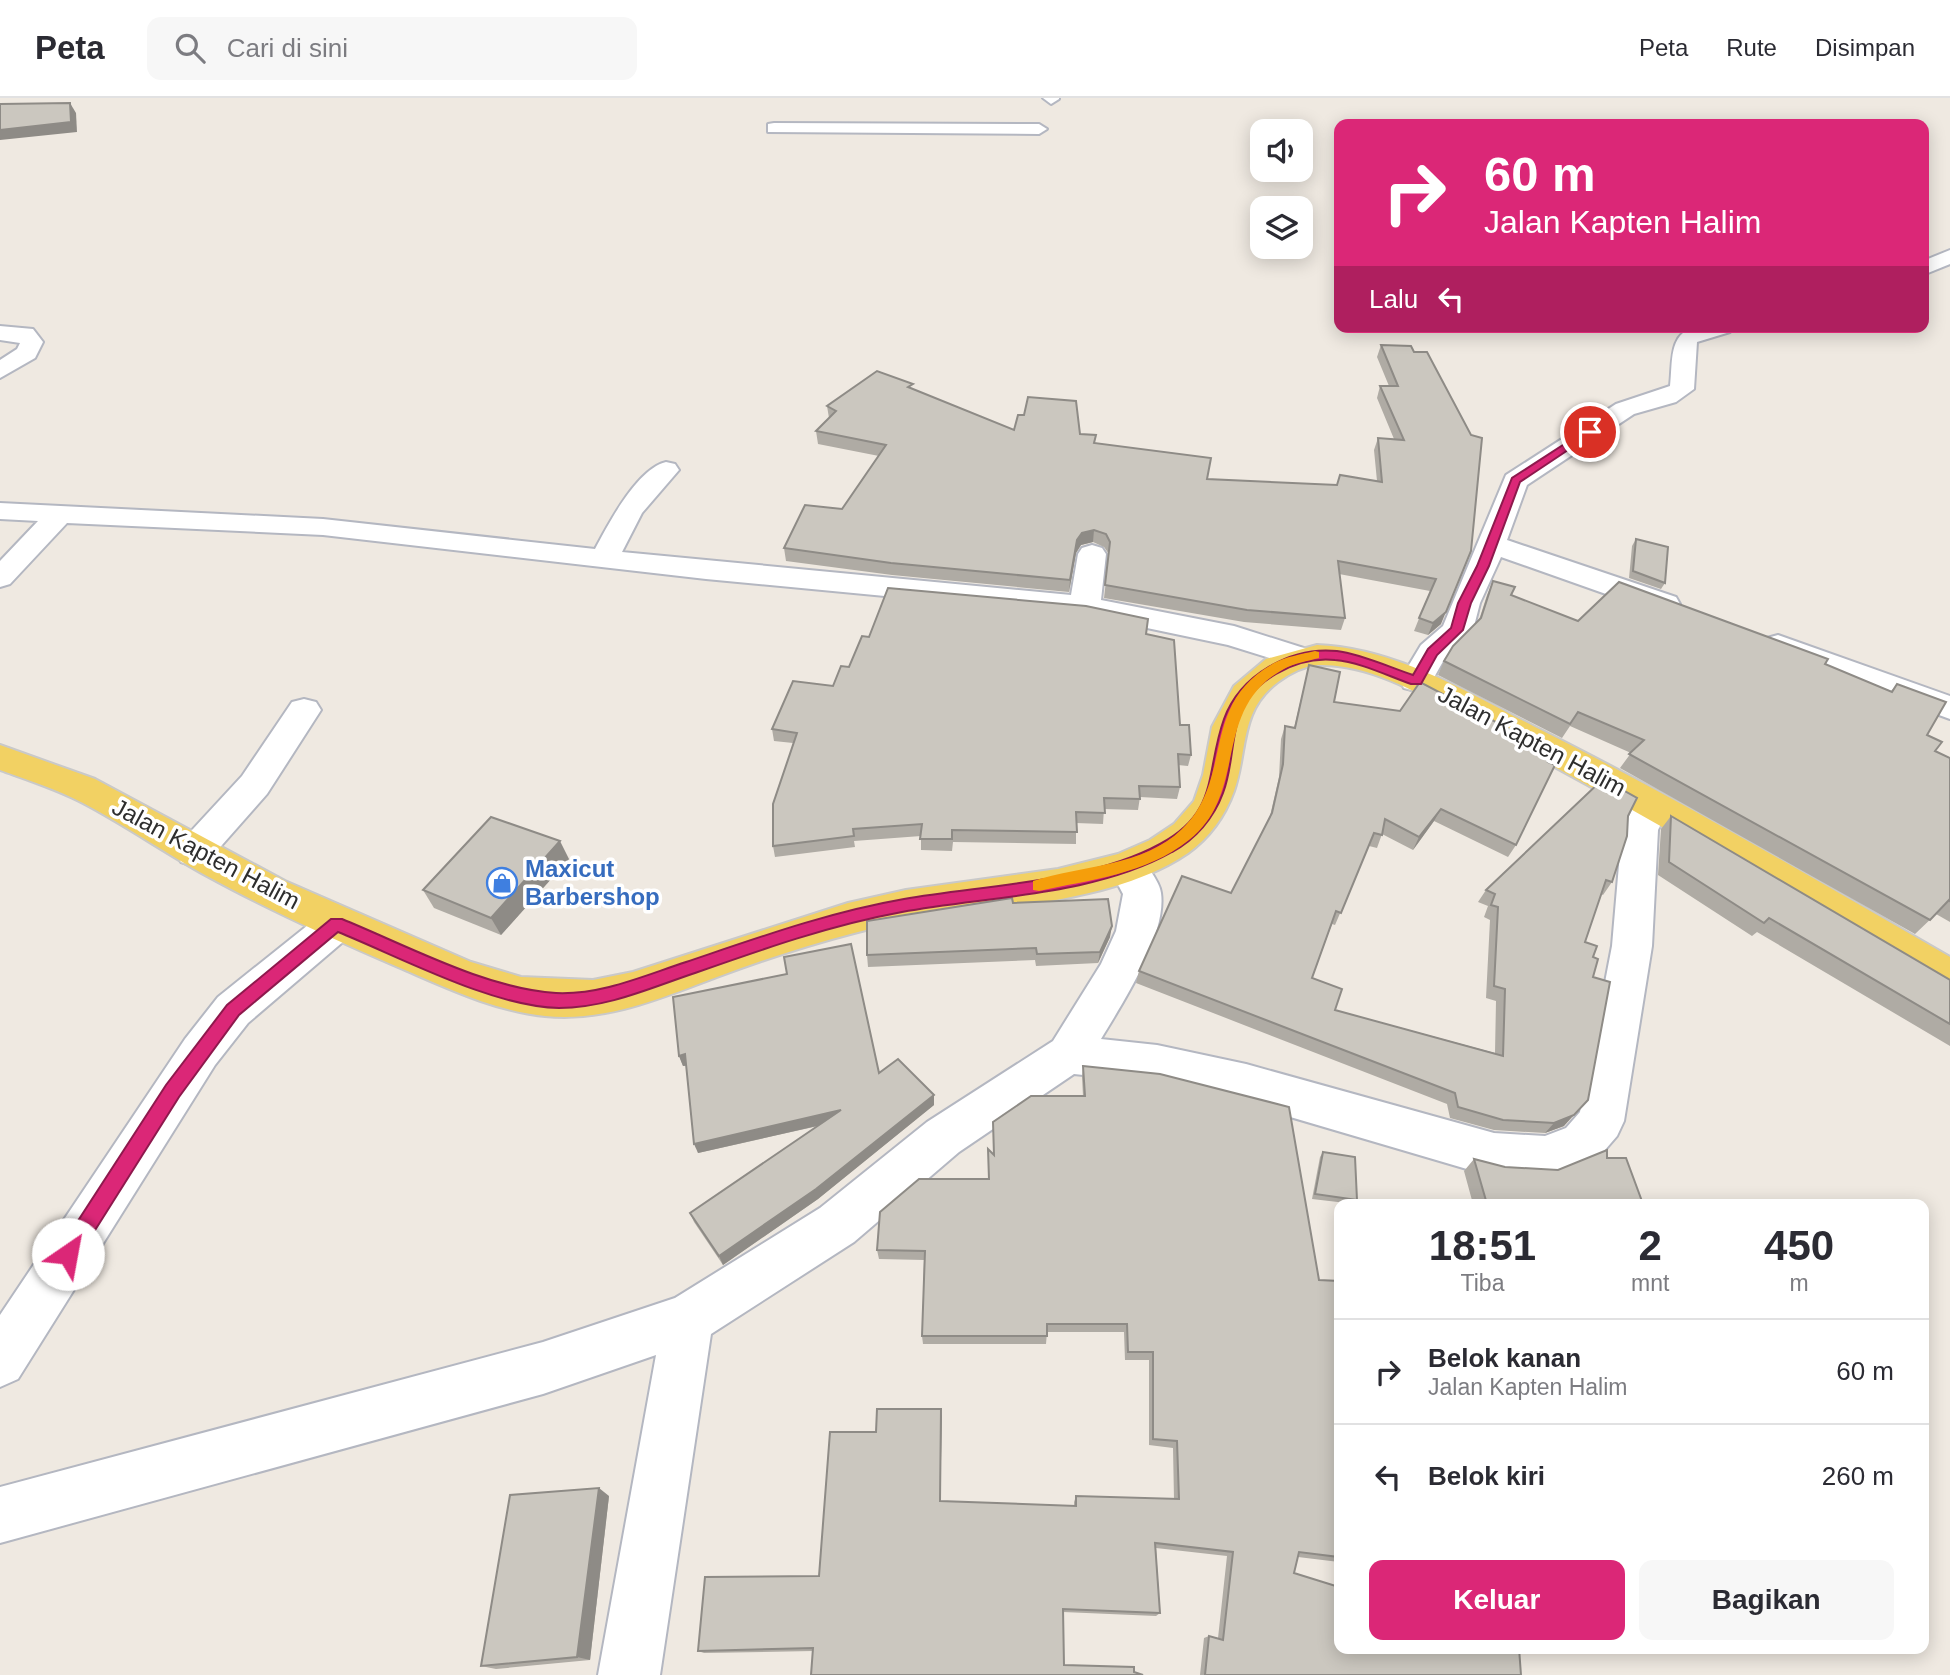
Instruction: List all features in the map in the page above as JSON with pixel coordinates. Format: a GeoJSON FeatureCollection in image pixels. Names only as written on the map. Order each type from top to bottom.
{"type":"FeatureCollection","features":[{"type":"Feature","properties":{"kind":"main road","name":"Jalan Kapten Halim"},"geometry":{"type":"LineString","coordinates":[[0,757],[89,791],[194,852],[337,924],[507,994],[557,1000],[601,998],[800,930],[901,906],[1044,884],[1127,866],[1167,848],[1186,835],[1205,814],[1216,792],[1231,718],[1244,696],[1266,674],[1299,657],[1337,655],[1416,680],[1566,756],[1950,978]]}},
{"type":"Feature","properties":{"kind":"street"},"geometry":{"type":"LineString","coordinates":[[774,128],[856,119],[1039,129]]}},
{"type":"Feature","properties":{"kind":"street"},"geometry":{"type":"LineString","coordinates":[[1929,266],[1950,256]]}},
{"type":"Feature","properties":{"kind":"street"},"geometry":{"type":"LineString","coordinates":[[0,333],[25,334],[31,338],[27,353],[0,371]]}},
{"type":"Feature","properties":{"kind":"street"},"geometry":{"type":"LineString","coordinates":[[1416,680],[1432,652],[1457,630],[1465,603],[1516,481],[1625,409],[1668,397],[1682,389],[1686,340],[1699,333]]}},
{"type":"Feature","properties":{"kind":"street"},"geometry":{"type":"LineString","coordinates":[[0,360],[29,349]]}},
{"type":"Feature","properties":{"kind":"street"},"geometry":{"type":"LineString","coordinates":[[604,559],[630,510],[666,470]]}},
{"type":"Feature","properties":{"kind":"street"},"geometry":{"type":"LineString","coordinates":[[0,510],[323,527],[604,559],[1085,606],[1234,636],[1299,657]]}},
{"type":"Feature","properties":{"kind":"street"},"geometry":{"type":"LineString","coordinates":[[0,578],[60,514]]}},
{"type":"Feature","properties":{"kind":"street"},"geometry":{"type":"LineString","coordinates":[[1491,544],[1694,614]]}},
{"type":"Feature","properties":{"kind":"street"},"geometry":{"type":"LineString","coordinates":[[1085,606],[1091,554]]}},
{"type":"Feature","properties":{"kind":"street"},"geometry":{"type":"LineString","coordinates":[[1746,633],[1950,708]]}},
{"type":"Feature","properties":{"kind":"street"},"geometry":{"type":"LineString","coordinates":[[194,852],[235,812],[259,783],[304,710]]}},
{"type":"Feature","properties":{"kind":"street"},"geometry":{"type":"LineString","coordinates":[[1068,1054],[1157,1064],[1246,1084],[1494,1155],[1546,1158],[1582,1143],[1601,1121],[1632,946],[1640,830],[1652,805]]}},
{"type":"Feature","properties":{"kind":"street"},"geometry":{"type":"LineString","coordinates":[[0,1515],[543,1368],[688,1319],[837,1225],[943,1137],[1068,1054],[1113,983],[1142,910],[1142,891],[1127,866]]}},
{"type":"Feature","properties":{"kind":"street"},"geometry":{"type":"LineString","coordinates":[[0,1361],[172,1091],[208,1041],[233,1010],[337,924]]}},
{"type":"Feature","properties":{"kind":"street"},"geometry":{"type":"LineString","coordinates":[[629,1675],[688,1319]]}},
{"type":"Feature","properties":{"kind":"building"},"geometry":{"type":"Polygon","coordinates":[[[70,103],[71,122],[0,130],[0,104],[70,103]]]}},
{"type":"Feature","properties":{"kind":"building"},"geometry":{"type":"Polygon","coordinates":[[[1381,345],[1411,346],[1414,352],[1427,352],[1471,435],[1482,438],[1471,551],[1446,612],[1433,623],[1419,618],[1436,579],[1338,561],[1345,618],[1247,610],[1105,585],[1110,542],[1106,534],[1094,530],[1082,533],[1077,540],[1070,580],[891,563],[784,548],[805,505],[842,509],[886,445],[816,431],[836,411],[827,406],[877,371],[913,384],[908,387],[1014,430],[1018,415],[1024,415],[1028,397],[1076,401],[1080,434],[1096,435],[1094,443],[1211,458],[1207,479],[1337,485],[1340,475],[1382,482],[1378,438],[1404,440],[1380,386],[1398,386],[1381,345]]]}},
{"type":"Feature","properties":{"kind":"building"},"geometry":{"type":"Polygon","coordinates":[[[1636,539],[1668,547],[1665,583],[1633,571],[1636,539]]]}},
{"type":"Feature","properties":{"kind":"building"},"geometry":{"type":"Polygon","coordinates":[[[1493,581],[1515,587],[1511,595],[1578,621],[1619,582],[1828,659],[1825,664],[1892,692],[1897,684],[1946,702],[1927,735],[1942,742],[1935,751],[1950,758],[1950,901],[1930,920],[1629,754],[1644,740],[1578,712],[1570,724],[1444,661],[1453,646],[1481,618],[1493,581]]]}},
{"type":"Feature","properties":{"kind":"building"},"geometry":{"type":"Polygon","coordinates":[[[888,588],[1086,606],[1148,619],[1146,634],[1174,640],[1180,725],[1189,725],[1191,755],[1178,754],[1180,787],[1139,786],[1140,799],[1104,798],[1105,813],[1076,812],[1077,832],[952,830],[952,839],[920,839],[922,824],[853,829],[854,836],[773,846],[773,804],[797,733],[772,729],[793,681],[833,686],[841,666],[849,667],[862,636],[869,637],[888,588]]]}},
{"type":"Feature","properties":{"kind":"building"},"geometry":{"type":"Polygon","coordinates":[[[1309,665],[1340,672],[1334,702],[1400,711],[1420,682],[1553,752],[1548,762],[1555,765],[1516,845],[1441,809],[1419,837],[1385,819],[1382,835],[1374,833],[1341,913],[1336,911],[1312,978],[1342,989],[1335,1010],[1503,1056],[1505,989],[1494,986],[1498,907],[1491,905],[1495,894],[1486,890],[1603,779],[1637,798],[1628,816],[1627,836],[1612,882],[1606,880],[1585,942],[1597,946],[1593,957],[1598,959],[1593,977],[1610,982],[1588,1100],[1574,1115],[1554,1123],[1503,1120],[1458,1107],[1455,1093],[1139,971],[1182,876],[1231,893],[1272,813],[1283,764],[1285,726],[1295,728],[1309,665]]]}},
{"type":"Feature","properties":{"kind":"building"},"geometry":{"type":"Polygon","coordinates":[[[1671,816],[1950,980],[1950,1024],[1769,918],[1764,923],[1669,862],[1671,816]]]}},
{"type":"Feature","properties":{"kind":"building","name":"Maxicut Barbershop"},"geometry":{"type":"Polygon","coordinates":[[[491,817],[560,841],[491,918],[423,890],[491,817]]]}},
{"type":"Feature","properties":{"kind":"building"},"geometry":{"type":"Polygon","coordinates":[[[1012,898],[1013,903],[1108,899],[1112,926],[1100,952],[1037,954],[1036,948],[867,955],[867,921],[1012,898]]]}},
{"type":"Feature","properties":{"kind":"building"},"geometry":{"type":"Polygon","coordinates":[[[851,944],[879,1073],[898,1059],[934,1095],[816,1189],[719,1256],[690,1213],[841,1110],[694,1144],[685,1054],[679,1056],[673,997],[787,974],[784,957],[851,944]]]}},
{"type":"Feature","properties":{"kind":"building"},"geometry":{"type":"Polygon","coordinates":[[[1083,1066],[1160,1074],[1289,1107],[1319,1280],[1334,1281],[1334,1556],[1299,1552],[1294,1573],[1334,1585],[1334,1654],[1519,1654],[1521,1675],[1205,1675],[1209,1636],[1223,1640],[1233,1552],[1155,1543],[1160,1613],[1063,1609],[1064,1665],[1134,1667],[1134,1672],[1143,1675],[811,1675],[813,1648],[698,1651],[705,1577],[819,1576],[830,1432],[876,1432],[877,1409],[941,1409],[940,1501],[1076,1506],[1076,1496],[1179,1499],[1177,1441],[1153,1439],[1153,1352],[1128,1352],[1127,1324],[1047,1324],[1047,1336],[922,1336],[925,1251],[877,1250],[880,1212],[919,1179],[989,1179],[988,1149],[994,1155],[993,1122],[1031,1096],[1085,1096],[1083,1066]]]}},
{"type":"Feature","properties":{"kind":"building"},"geometry":{"type":"Polygon","coordinates":[[[1607,1150],[1607,1158],[1626,1158],[1641,1199],[1486,1199],[1474,1159],[1505,1167],[1558,1170],[1607,1150]]]}},
{"type":"Feature","properties":{"kind":"building"},"geometry":{"type":"Polygon","coordinates":[[[1323,1152],[1355,1157],[1357,1199],[1315,1194],[1323,1152]]]}},
{"type":"Feature","properties":{"kind":"building"},"geometry":{"type":"Polygon","coordinates":[[[599,1488],[577,1657],[481,1666],[510,1495],[599,1488]]]}},
{"type":"Feature","properties":{"kind":"slow traffic"},"geometry":{"type":"LineString","coordinates":[[1039,885],[1127,866],[1167,848],[1186,835],[1205,814],[1216,792],[1231,718],[1244,696],[1266,674],[1279,666],[1299,657],[1315,655]]}},
{"type":"Feature","properties":{"kind":"place","name":"Maxicut Barbershop"},"geometry":{"type":"Point","coordinates":[502,883]}},
{"type":"Feature","properties":{"kind":"route"},"geometry":{"type":"LineString","coordinates":[[68,1254],[172,1091],[233,1010],[337,924],[507,994],[557,1000],[601,998],[800,930],[901,906],[1044,884],[1127,866],[1167,848],[1186,835],[1205,814],[1216,792],[1231,718],[1244,696],[1266,674],[1299,657],[1337,655],[1416,680],[1432,652],[1457,630],[1465,603],[1483,566],[1516,481],[1590,432]]}}]}
